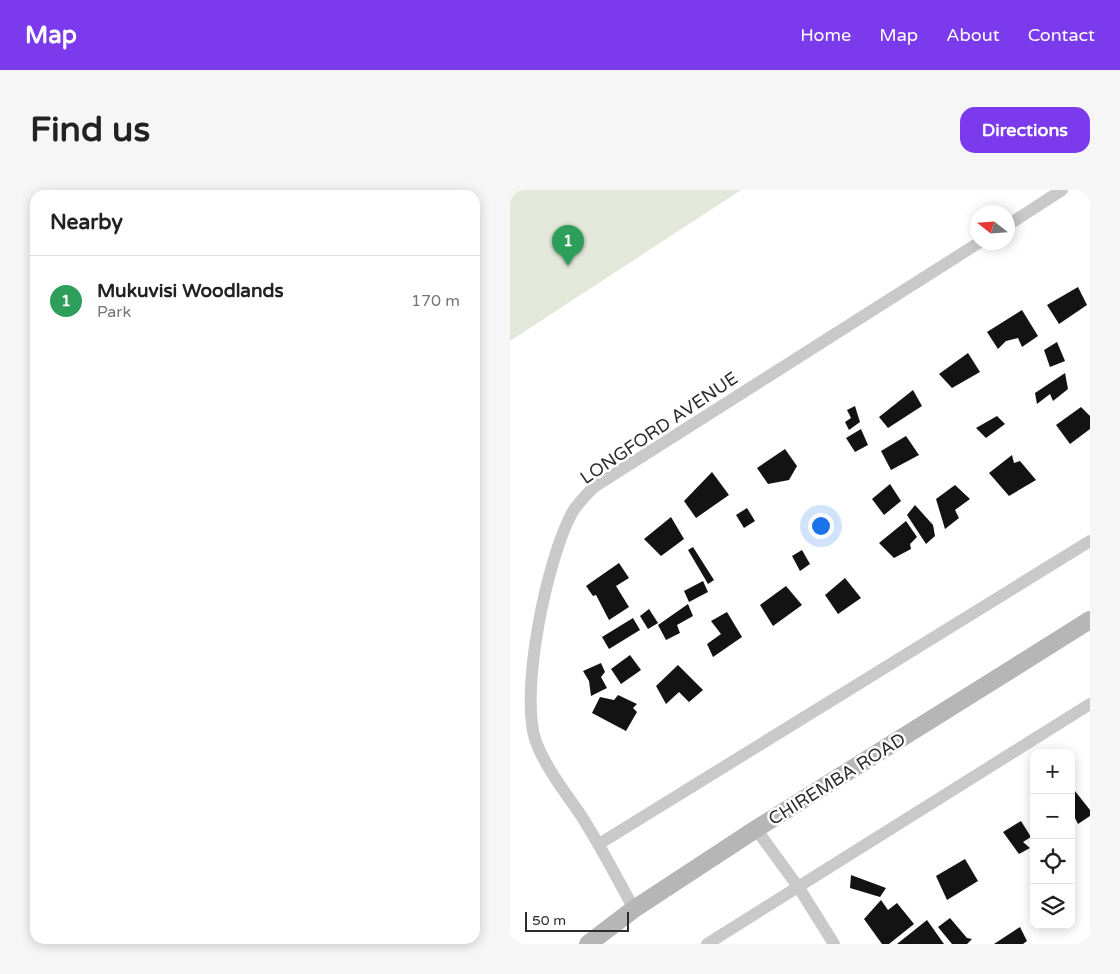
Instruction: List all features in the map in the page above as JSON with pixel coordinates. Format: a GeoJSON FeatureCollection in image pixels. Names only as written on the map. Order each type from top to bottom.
{"type":"FeatureCollection","features":[{"type":"Feature","properties":{"kind":"main road","name":"CHIREMBA ROAD"},"geometry":{"type":"LineString","coordinates":[[588,944],[634,909],[756,829],[1090,620]]}},
{"type":"Feature","properties":{"kind":"street"},"geometry":{"type":"LineString","coordinates":[[1015,220],[1062,190]]}},
{"type":"Feature","properties":{"kind":"street","name":"LONGFORD AVENUE"},"geometry":{"type":"LineString","coordinates":[[634,909],[599,844],[544,757],[536,740],[530,716],[535,649],[549,583],[564,530],[573,511],[594,487],[970,248]]}},
{"type":"Feature","properties":{"kind":"street"},"geometry":{"type":"LineString","coordinates":[[599,844],[1090,541]]}},
{"type":"Feature","properties":{"kind":"street"},"geometry":{"type":"LineString","coordinates":[[708,944],[1090,704]]}},
{"type":"Feature","properties":{"kind":"street"},"geometry":{"type":"LineString","coordinates":[[756,829],[799,888],[834,944]]}},
{"type":"Feature","properties":{"kind":"shaded area"},"geometry":{"type":"Polygon","coordinates":[[[510,190],[741,190],[510,341],[510,190]]]}},
{"type":"Feature","properties":{"kind":"building"},"geometry":{"type":"Polygon","coordinates":[[[1078,287],[1087,305],[1059,324],[1047,305],[1078,287]]]}},
{"type":"Feature","properties":{"kind":"building"},"geometry":{"type":"Polygon","coordinates":[[[1022,310],[1038,336],[1022,347],[1018,338],[1006,341],[998,349],[987,332],[1022,310]]]}},
{"type":"Feature","properties":{"kind":"building"},"geometry":{"type":"Polygon","coordinates":[[[1057,342],[1065,361],[1050,367],[1044,350],[1057,342]]]}},
{"type":"Feature","properties":{"kind":"building"},"geometry":{"type":"Polygon","coordinates":[[[968,353],[980,372],[952,388],[939,374],[968,353]]]}},
{"type":"Feature","properties":{"kind":"building"},"geometry":{"type":"Polygon","coordinates":[[[1065,373],[1068,389],[1053,401],[1050,394],[1037,404],[1035,393],[1065,373]]]}},
{"type":"Feature","properties":{"kind":"building"},"geometry":{"type":"Polygon","coordinates":[[[913,390],[922,406],[888,428],[879,417],[913,390]]]}},
{"type":"Feature","properties":{"kind":"building"},"geometry":{"type":"Polygon","coordinates":[[[855,406],[860,422],[849,430],[845,422],[851,418],[847,410],[855,406]]]}},
{"type":"Feature","properties":{"kind":"building"},"geometry":{"type":"Polygon","coordinates":[[[1081,407],[1090,416],[1090,429],[1070,444],[1056,425],[1081,407]]]}},
{"type":"Feature","properties":{"kind":"building"},"geometry":{"type":"Polygon","coordinates":[[[997,416],[1005,424],[986,438],[976,428],[997,416]]]}},
{"type":"Feature","properties":{"kind":"building"},"geometry":{"type":"Polygon","coordinates":[[[861,429],[868,445],[855,452],[846,438],[861,429]]]}},
{"type":"Feature","properties":{"kind":"building"},"geometry":{"type":"Polygon","coordinates":[[[906,436],[919,455],[891,470],[881,451],[906,436]]]}},
{"type":"Feature","properties":{"kind":"building"},"geometry":{"type":"Polygon","coordinates":[[[785,449],[797,466],[789,480],[768,484],[757,468],[785,449]]]}},
{"type":"Feature","properties":{"kind":"building"},"geometry":{"type":"Polygon","coordinates":[[[1012,455],[1014,463],[1020,461],[1036,480],[1009,496],[989,473],[1012,455]]]}},
{"type":"Feature","properties":{"kind":"building"},"geometry":{"type":"Polygon","coordinates":[[[712,472],[729,495],[696,518],[684,501],[712,472]]]}},
{"type":"Feature","properties":{"kind":"building"},"geometry":{"type":"Polygon","coordinates":[[[890,484],[901,501],[884,515],[872,499],[890,484]]]}},
{"type":"Feature","properties":{"kind":"building"},"geometry":{"type":"Polygon","coordinates":[[[955,485],[970,499],[955,510],[959,518],[945,529],[936,499],[955,485]]]}},
{"type":"Feature","properties":{"kind":"building"},"geometry":{"type":"Polygon","coordinates":[[[915,505],[933,525],[935,536],[926,544],[907,515],[915,505]]]}},
{"type":"Feature","properties":{"kind":"building"},"geometry":{"type":"Polygon","coordinates":[[[747,508],[755,521],[744,528],[736,515],[747,508]]]}},
{"type":"Feature","properties":{"kind":"building"},"geometry":{"type":"Polygon","coordinates":[[[671,517],[684,539],[661,556],[644,539],[671,517]]]}},
{"type":"Feature","properties":{"kind":"building"},"geometry":{"type":"Polygon","coordinates":[[[906,521],[917,537],[910,544],[911,549],[894,558],[879,543],[906,521]]]}},
{"type":"Feature","properties":{"kind":"building"},"geometry":{"type":"Polygon","coordinates":[[[693,547],[714,580],[708,584],[688,550],[693,547]]]}},
{"type":"Feature","properties":{"kind":"building"},"geometry":{"type":"Polygon","coordinates":[[[802,550],[810,564],[800,571],[792,556],[802,550]]]}},
{"type":"Feature","properties":{"kind":"building"},"geometry":{"type":"Polygon","coordinates":[[[619,563],[629,578],[616,586],[629,607],[609,620],[596,595],[593,596],[586,586],[619,563]]]}},
{"type":"Feature","properties":{"kind":"building"},"geometry":{"type":"Polygon","coordinates":[[[845,578],[861,598],[838,614],[825,595],[845,578]]]}},
{"type":"Feature","properties":{"kind":"building"},"geometry":{"type":"Polygon","coordinates":[[[703,581],[708,592],[689,602],[684,591],[703,581]]]}},
{"type":"Feature","properties":{"kind":"building"},"geometry":{"type":"Polygon","coordinates":[[[786,586],[802,605],[773,626],[760,605],[786,586]]]}},
{"type":"Feature","properties":{"kind":"building"},"geometry":{"type":"Polygon","coordinates":[[[688,604],[693,616],[677,625],[680,633],[666,640],[658,625],[688,604]]]}},
{"type":"Feature","properties":{"kind":"building"},"geometry":{"type":"Polygon","coordinates":[[[649,609],[658,623],[648,629],[640,616],[649,609]]]}},
{"type":"Feature","properties":{"kind":"building"},"geometry":{"type":"Polygon","coordinates":[[[727,612],[742,637],[713,657],[707,644],[721,634],[711,621],[727,612]]]}},
{"type":"Feature","properties":{"kind":"building"},"geometry":{"type":"Polygon","coordinates":[[[633,618],[640,630],[609,649],[602,637],[633,618]]]}},
{"type":"Feature","properties":{"kind":"building"},"geometry":{"type":"Polygon","coordinates":[[[630,655],[641,670],[621,684],[611,669],[630,655]]]}},
{"type":"Feature","properties":{"kind":"building"},"geometry":{"type":"Polygon","coordinates":[[[601,663],[605,672],[601,677],[607,688],[591,696],[589,681],[583,671],[601,663]]]}},
{"type":"Feature","properties":{"kind":"building"},"geometry":{"type":"Polygon","coordinates":[[[678,665],[703,690],[689,702],[679,692],[666,704],[656,686],[678,665]]]}},
{"type":"Feature","properties":{"kind":"building"},"geometry":{"type":"Polygon","coordinates":[[[618,695],[637,704],[633,708],[637,712],[626,731],[592,713],[600,697],[614,700],[618,695]]]}},
{"type":"Feature","properties":{"kind":"building"},"geometry":{"type":"Polygon","coordinates":[[[1075,791],[1090,810],[1090,816],[1078,824],[1075,818],[1075,791]]]}},
{"type":"Feature","properties":{"kind":"building"},"geometry":{"type":"Polygon","coordinates":[[[1021,821],[1030,835],[1030,838],[1023,842],[1030,848],[1019,854],[1003,832],[1021,821]]]}},
{"type":"Feature","properties":{"kind":"building"},"geometry":{"type":"Polygon","coordinates":[[[965,859],[978,881],[947,900],[936,876],[965,859]]]}},
{"type":"Feature","properties":{"kind":"building"},"geometry":{"type":"Polygon","coordinates":[[[851,875],[886,888],[880,897],[850,888],[851,875]]]}},
{"type":"Feature","properties":{"kind":"building"},"geometry":{"type":"Polygon","coordinates":[[[881,900],[888,910],[897,903],[914,924],[889,944],[882,944],[864,919],[881,900]]]}},
{"type":"Feature","properties":{"kind":"building"},"geometry":{"type":"Polygon","coordinates":[[[950,918],[967,938],[972,939],[967,944],[952,944],[938,927],[950,918]]]}},
{"type":"Feature","properties":{"kind":"building"},"geometry":{"type":"Polygon","coordinates":[[[927,920],[944,944],[897,944],[927,920]]]}},
{"type":"Feature","properties":{"kind":"building"},"geometry":{"type":"Polygon","coordinates":[[[1020,927],[1027,941],[1023,944],[994,944],[1020,927]]]}},
{"type":"Feature","properties":{"kind":"place","name":"Mukuvisi Woodlands"},"geometry":{"type":"Point","coordinates":[568,266]}}]}
